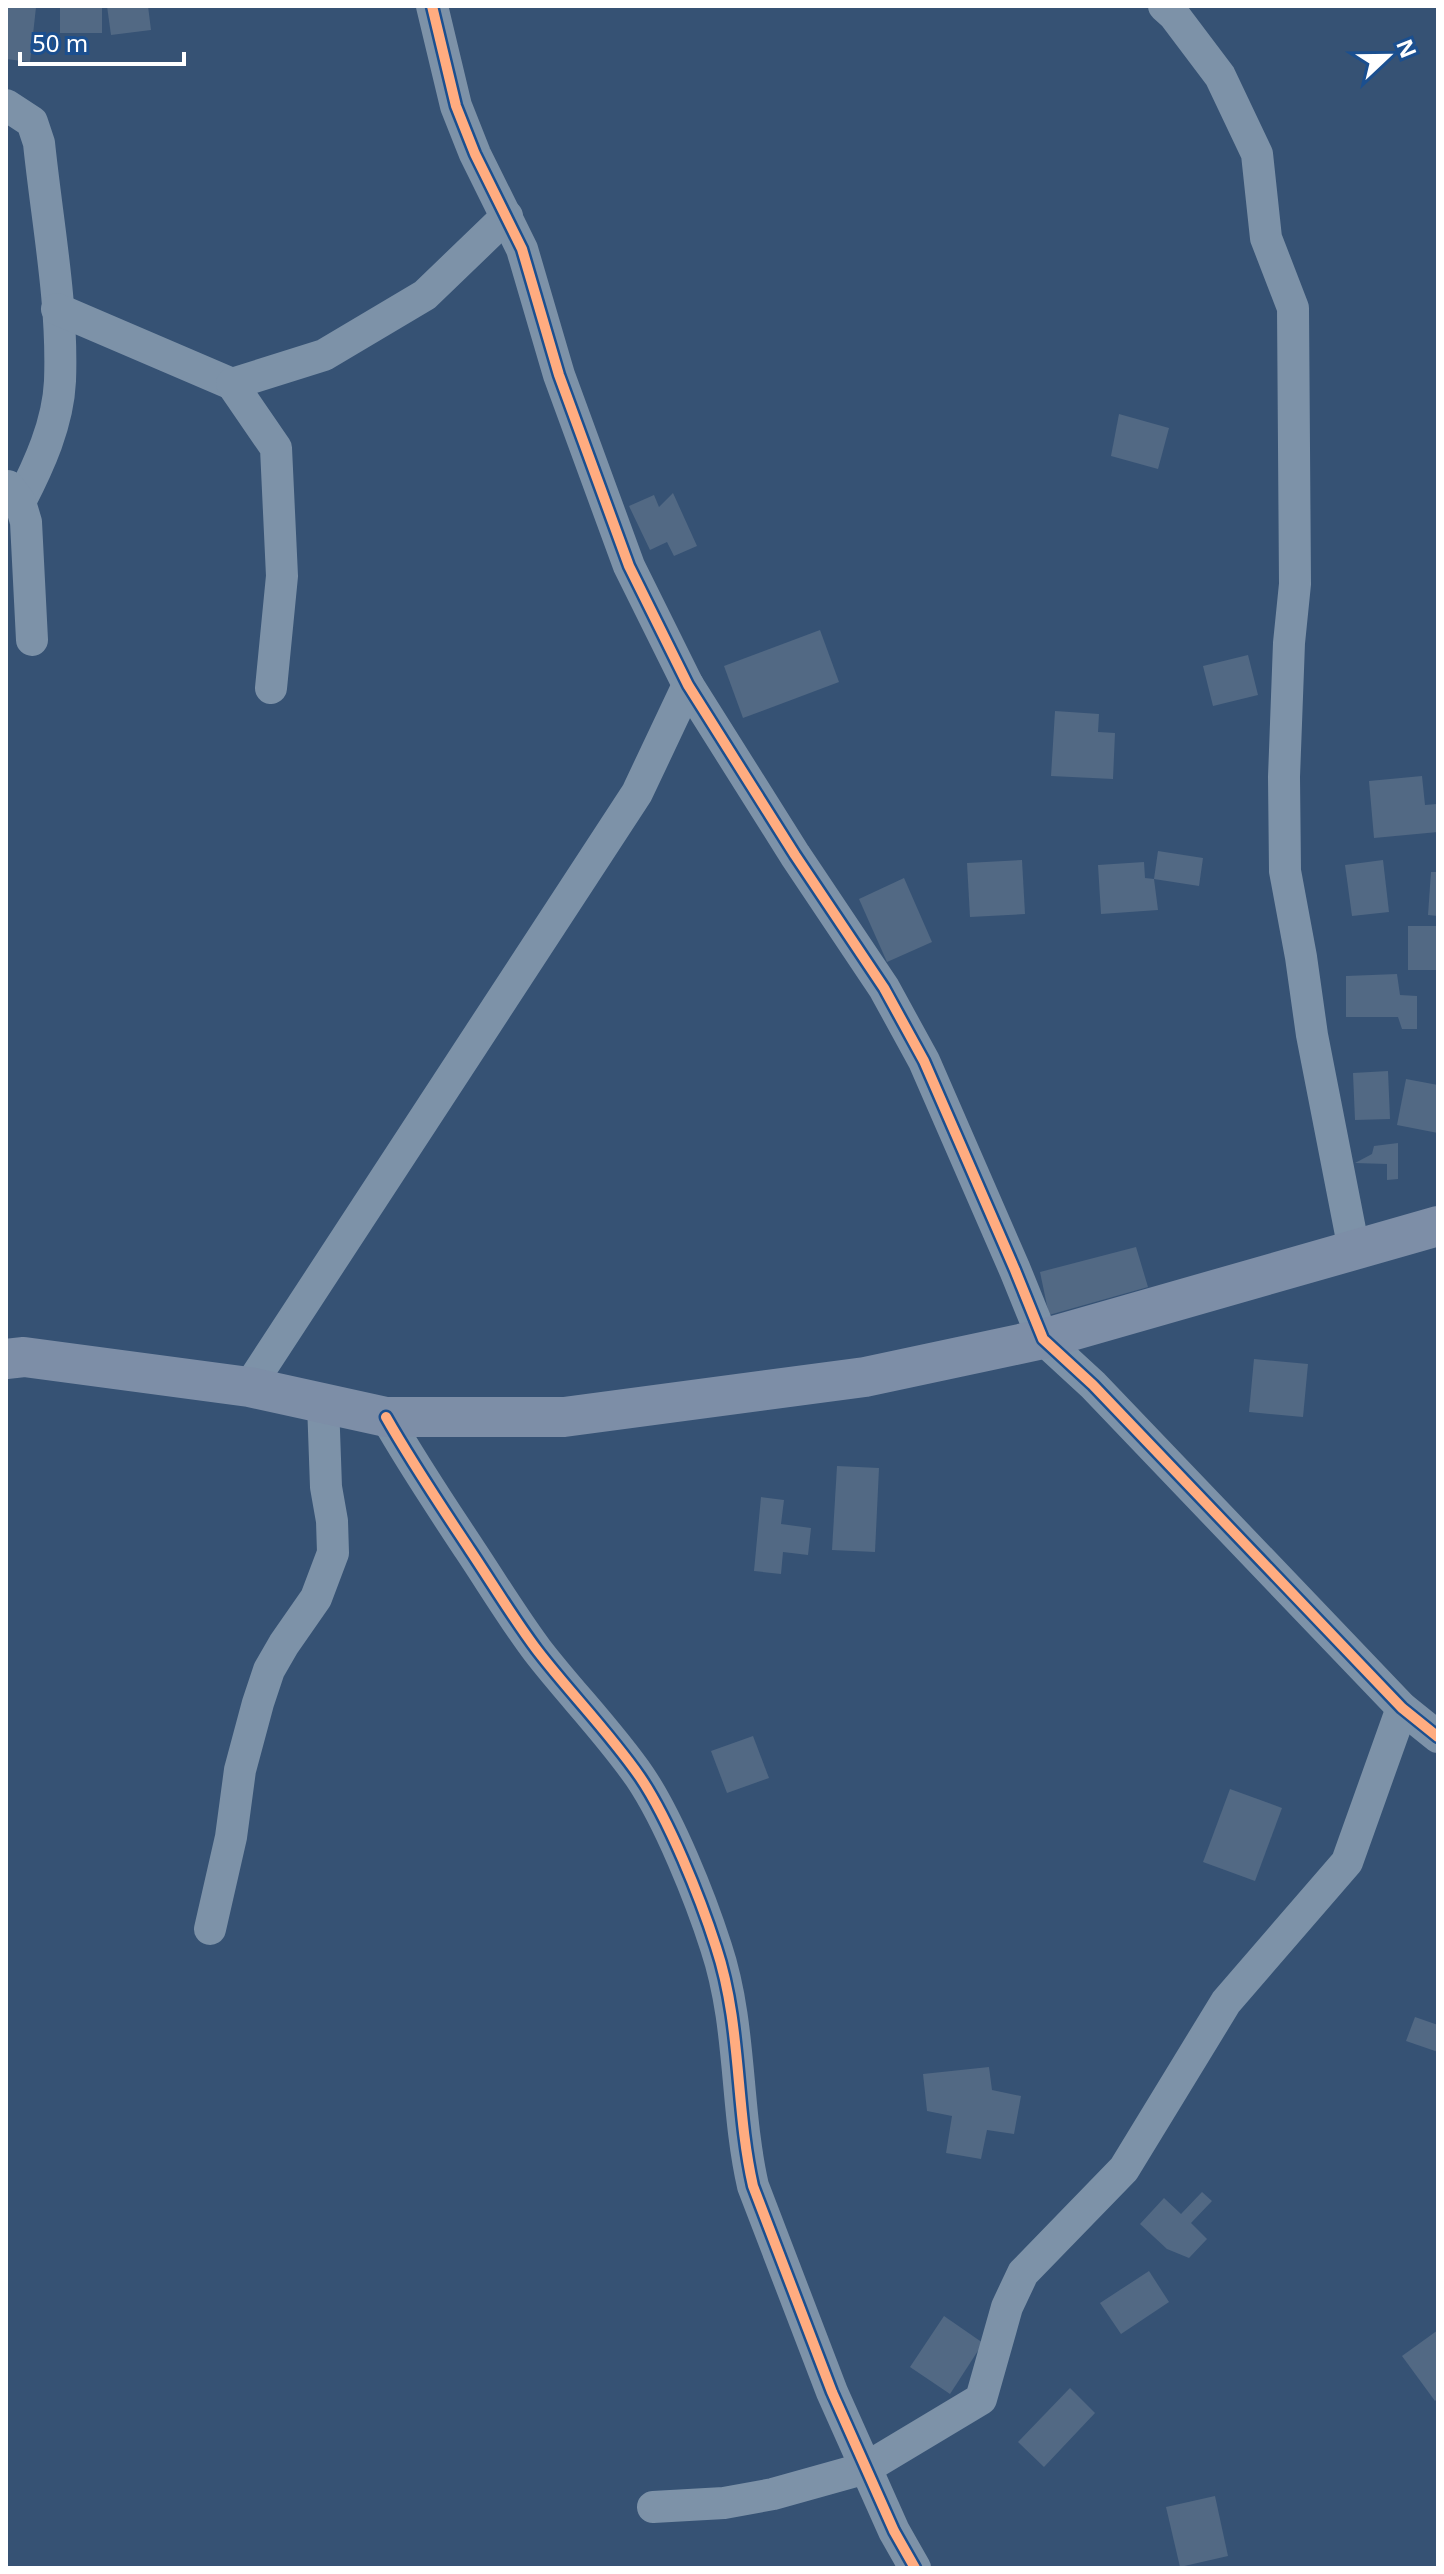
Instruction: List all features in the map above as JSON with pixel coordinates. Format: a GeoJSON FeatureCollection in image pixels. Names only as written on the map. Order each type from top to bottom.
{"type":"FeatureCollection","features":[{"type":"Feature","properties":{"kind":"main road"},"geometry":{"type":"LineString","coordinates":[[6,1359],[24,1357],[249,1387],[386,1417],[564,1417],[865,1377],[1043,1339],[1438,1226]]}},
{"type":"Feature","properties":{"kind":"street"},"geometry":{"type":"LineString","coordinates":[[432,6],[456,106],[475,154],[522,249],[559,375],[629,566],[688,685],[795,855],[884,988],[924,1061],[1043,1339],[1093,1385],[1402,1708],[1438,1737]]}},
{"type":"Feature","properties":{"kind":"street"},"geometry":{"type":"LineString","coordinates":[[1164,6],[1220,76],[1257,154],[1266,238],[1293,308],[1295,584],[1289,643],[1284,777],[1285,871],[1312,1035],[1354,1250]]}},
{"type":"Feature","properties":{"kind":"street"},"geometry":{"type":"LineString","coordinates":[[6,105],[32,122],[39,143],[57,309],[60,383],[54,413],[37,470],[13,493],[26,522],[32,640]]}},
{"type":"Feature","properties":{"kind":"street"},"geometry":{"type":"LineString","coordinates":[[232,384],[324,355],[425,295],[507,216]]}},
{"type":"Feature","properties":{"kind":"street"},"geometry":{"type":"LineString","coordinates":[[57,309],[232,384],[276,448],[282,576],[271,688]]}},
{"type":"Feature","properties":{"kind":"street"},"geometry":{"type":"LineString","coordinates":[[249,1387],[637,793],[688,685]]}},
{"type":"Feature","properties":{"kind":"street"},"geometry":{"type":"LineString","coordinates":[[210,1929],[231,1837],[240,1770],[258,1703],[269,1670],[316,1598],[333,1553],[326,1487],[323,1403]]}},
{"type":"Feature","properties":{"kind":"street"},"geometry":{"type":"LineString","coordinates":[[386,1417],[413,1465],[505,1605],[625,1756],[642,1780],[668,1831],[717,1948],[738,2058],[747,2160],[753,2186],[832,2392],[894,2531],[915,2568]]}},
{"type":"Feature","properties":{"kind":"street"},"geometry":{"type":"LineString","coordinates":[[653,2507],[737,2501],[866,2468],[981,2399],[1007,2307],[1023,2273],[1124,2169],[1226,2002],[1347,1862],[1402,1708]]}},
{"type":"Feature","properties":{"kind":"building"},"geometry":{"type":"Polygon","coordinates":[[[6,6],[36,7],[30,62],[6,59],[6,6]]]}},
{"type":"Feature","properties":{"kind":"building"},"geometry":{"type":"Polygon","coordinates":[[[107,6],[148,6],[151,30],[111,35],[107,6]]]}},
{"type":"Feature","properties":{"kind":"building"},"geometry":{"type":"Polygon","coordinates":[[[60,7],[102,7],[102,33],[60,33],[60,7]]]}},
{"type":"Feature","properties":{"kind":"building"},"geometry":{"type":"Polygon","coordinates":[[[1119,414],[1169,428],[1158,469],[1111,456],[1119,414]]]}},
{"type":"Feature","properties":{"kind":"building"},"geometry":{"type":"Polygon","coordinates":[[[673,493],[697,546],[674,556],[667,542],[650,550],[629,506],[654,495],[659,507],[673,493]]]}},
{"type":"Feature","properties":{"kind":"building"},"geometry":{"type":"Polygon","coordinates":[[[820,630],[839,682],[743,718],[724,666],[820,630]]]}},
{"type":"Feature","properties":{"kind":"building"},"geometry":{"type":"Polygon","coordinates":[[[1248,655],[1258,695],[1213,706],[1203,666],[1248,655]]]}},
{"type":"Feature","properties":{"kind":"building"},"geometry":{"type":"Polygon","coordinates":[[[1055,711],[1099,714],[1098,732],[1115,733],[1113,779],[1051,776],[1055,711]]]}},
{"type":"Feature","properties":{"kind":"building"},"geometry":{"type":"Polygon","coordinates":[[[1422,776],[1425,805],[1437,804],[1438,832],[1374,838],[1369,781],[1422,776]]]}},
{"type":"Feature","properties":{"kind":"building"},"geometry":{"type":"Polygon","coordinates":[[[1158,851],[1203,858],[1199,886],[1154,879],[1158,851]]]}},
{"type":"Feature","properties":{"kind":"building"},"geometry":{"type":"Polygon","coordinates":[[[1022,860],[1025,914],[970,917],[967,863],[1022,860]]]}},
{"type":"Feature","properties":{"kind":"building"},"geometry":{"type":"Polygon","coordinates":[[[1383,860],[1389,912],[1352,916],[1345,865],[1383,860]]]}},
{"type":"Feature","properties":{"kind":"building"},"geometry":{"type":"Polygon","coordinates":[[[1144,862],[1145,878],[1154,879],[1158,910],[1101,914],[1098,865],[1144,862]]]}},
{"type":"Feature","properties":{"kind":"building"},"geometry":{"type":"Polygon","coordinates":[[[1431,872],[1438,872],[1438,916],[1428,915],[1431,872]]]}},
{"type":"Feature","properties":{"kind":"building"},"geometry":{"type":"Polygon","coordinates":[[[904,878],[932,942],[887,962],[859,899],[904,878]]]}},
{"type":"Feature","properties":{"kind":"building"},"geometry":{"type":"Polygon","coordinates":[[[1408,926],[1438,926],[1438,970],[1408,970],[1408,926]]]}},
{"type":"Feature","properties":{"kind":"building"},"geometry":{"type":"Polygon","coordinates":[[[1397,974],[1400,995],[1417,996],[1417,1029],[1402,1029],[1398,1017],[1346,1017],[1346,976],[1397,974]]]}},
{"type":"Feature","properties":{"kind":"building"},"geometry":{"type":"Polygon","coordinates":[[[1388,1071],[1390,1119],[1355,1120],[1353,1073],[1388,1071]]]}},
{"type":"Feature","properties":{"kind":"building"},"geometry":{"type":"Polygon","coordinates":[[[1406,1079],[1438,1085],[1438,1133],[1397,1125],[1406,1079]]]}},
{"type":"Feature","properties":{"kind":"building"},"geometry":{"type":"Polygon","coordinates":[[[1398,1143],[1398,1179],[1387,1180],[1387,1164],[1355,1163],[1372,1154],[1374,1146],[1398,1143]]]}},
{"type":"Feature","properties":{"kind":"building"},"geometry":{"type":"Polygon","coordinates":[[[1136,1247],[1148,1287],[1049,1315],[1040,1272],[1136,1247]]]}},
{"type":"Feature","properties":{"kind":"building"},"geometry":{"type":"Polygon","coordinates":[[[1254,1359],[1308,1364],[1303,1417],[1249,1412],[1254,1359]]]}},
{"type":"Feature","properties":{"kind":"building"},"geometry":{"type":"Polygon","coordinates":[[[837,1466],[879,1468],[875,1552],[832,1550],[837,1466]]]}},
{"type":"Feature","properties":{"kind":"building"},"geometry":{"type":"Polygon","coordinates":[[[761,1497],[784,1500],[781,1524],[811,1528],[808,1555],[783,1552],[781,1574],[754,1571],[761,1497]]]}},
{"type":"Feature","properties":{"kind":"building"},"geometry":{"type":"Polygon","coordinates":[[[753,1736],[769,1778],[727,1793],[711,1751],[753,1736]]]}},
{"type":"Feature","properties":{"kind":"building"},"geometry":{"type":"Polygon","coordinates":[[[1230,1789],[1282,1808],[1255,1881],[1203,1862],[1230,1789]]]}},
{"type":"Feature","properties":{"kind":"building"},"geometry":{"type":"Polygon","coordinates":[[[1415,2017],[1438,2025],[1438,2052],[1406,2041],[1415,2017]]]}},
{"type":"Feature","properties":{"kind":"building"},"geometry":{"type":"Polygon","coordinates":[[[989,2067],[992,2090],[1021,2096],[1014,2134],[987,2130],[981,2159],[946,2153],[952,2116],[927,2111],[923,2074],[989,2067]]]}},
{"type":"Feature","properties":{"kind":"building"},"geometry":{"type":"Polygon","coordinates":[[[1202,2192],[1212,2201],[1191,2223],[1207,2239],[1189,2258],[1167,2249],[1140,2224],[1164,2198],[1181,2214],[1202,2192]]]}},
{"type":"Feature","properties":{"kind":"building"},"geometry":{"type":"Polygon","coordinates":[[[1149,2271],[1169,2302],[1121,2334],[1100,2303],[1149,2271]]]}},
{"type":"Feature","properties":{"kind":"building"},"geometry":{"type":"Polygon","coordinates":[[[944,2316],[983,2343],[950,2394],[910,2367],[944,2316]]]}},
{"type":"Feature","properties":{"kind":"building"},"geometry":{"type":"Polygon","coordinates":[[[1438,2330],[1438,2398],[1435,2401],[1402,2356],[1438,2330]]]}},
{"type":"Feature","properties":{"kind":"building"},"geometry":{"type":"Polygon","coordinates":[[[1070,2388],[1095,2413],[1044,2467],[1018,2442],[1070,2388]]]}},
{"type":"Feature","properties":{"kind":"building"},"geometry":{"type":"Polygon","coordinates":[[[1215,2496],[1228,2556],[1180,2567],[1166,2507],[1215,2496]]]}},
{"type":"Feature","properties":{"kind":"cycle path"},"geometry":{"type":"LineString","coordinates":[[432,6],[456,106],[475,154],[522,249],[559,375],[629,566],[688,685],[795,855],[884,988],[924,1061],[1043,1339],[1093,1385],[1402,1708],[1438,1737]]}},
{"type":"Feature","properties":{"kind":"cycle path"},"geometry":{"type":"LineString","coordinates":[[386,1417],[520,1626],[628,1760],[673,1837],[701,1905],[724,1976],[753,2186],[832,2392],[894,2531],[915,2568]]}}]}
